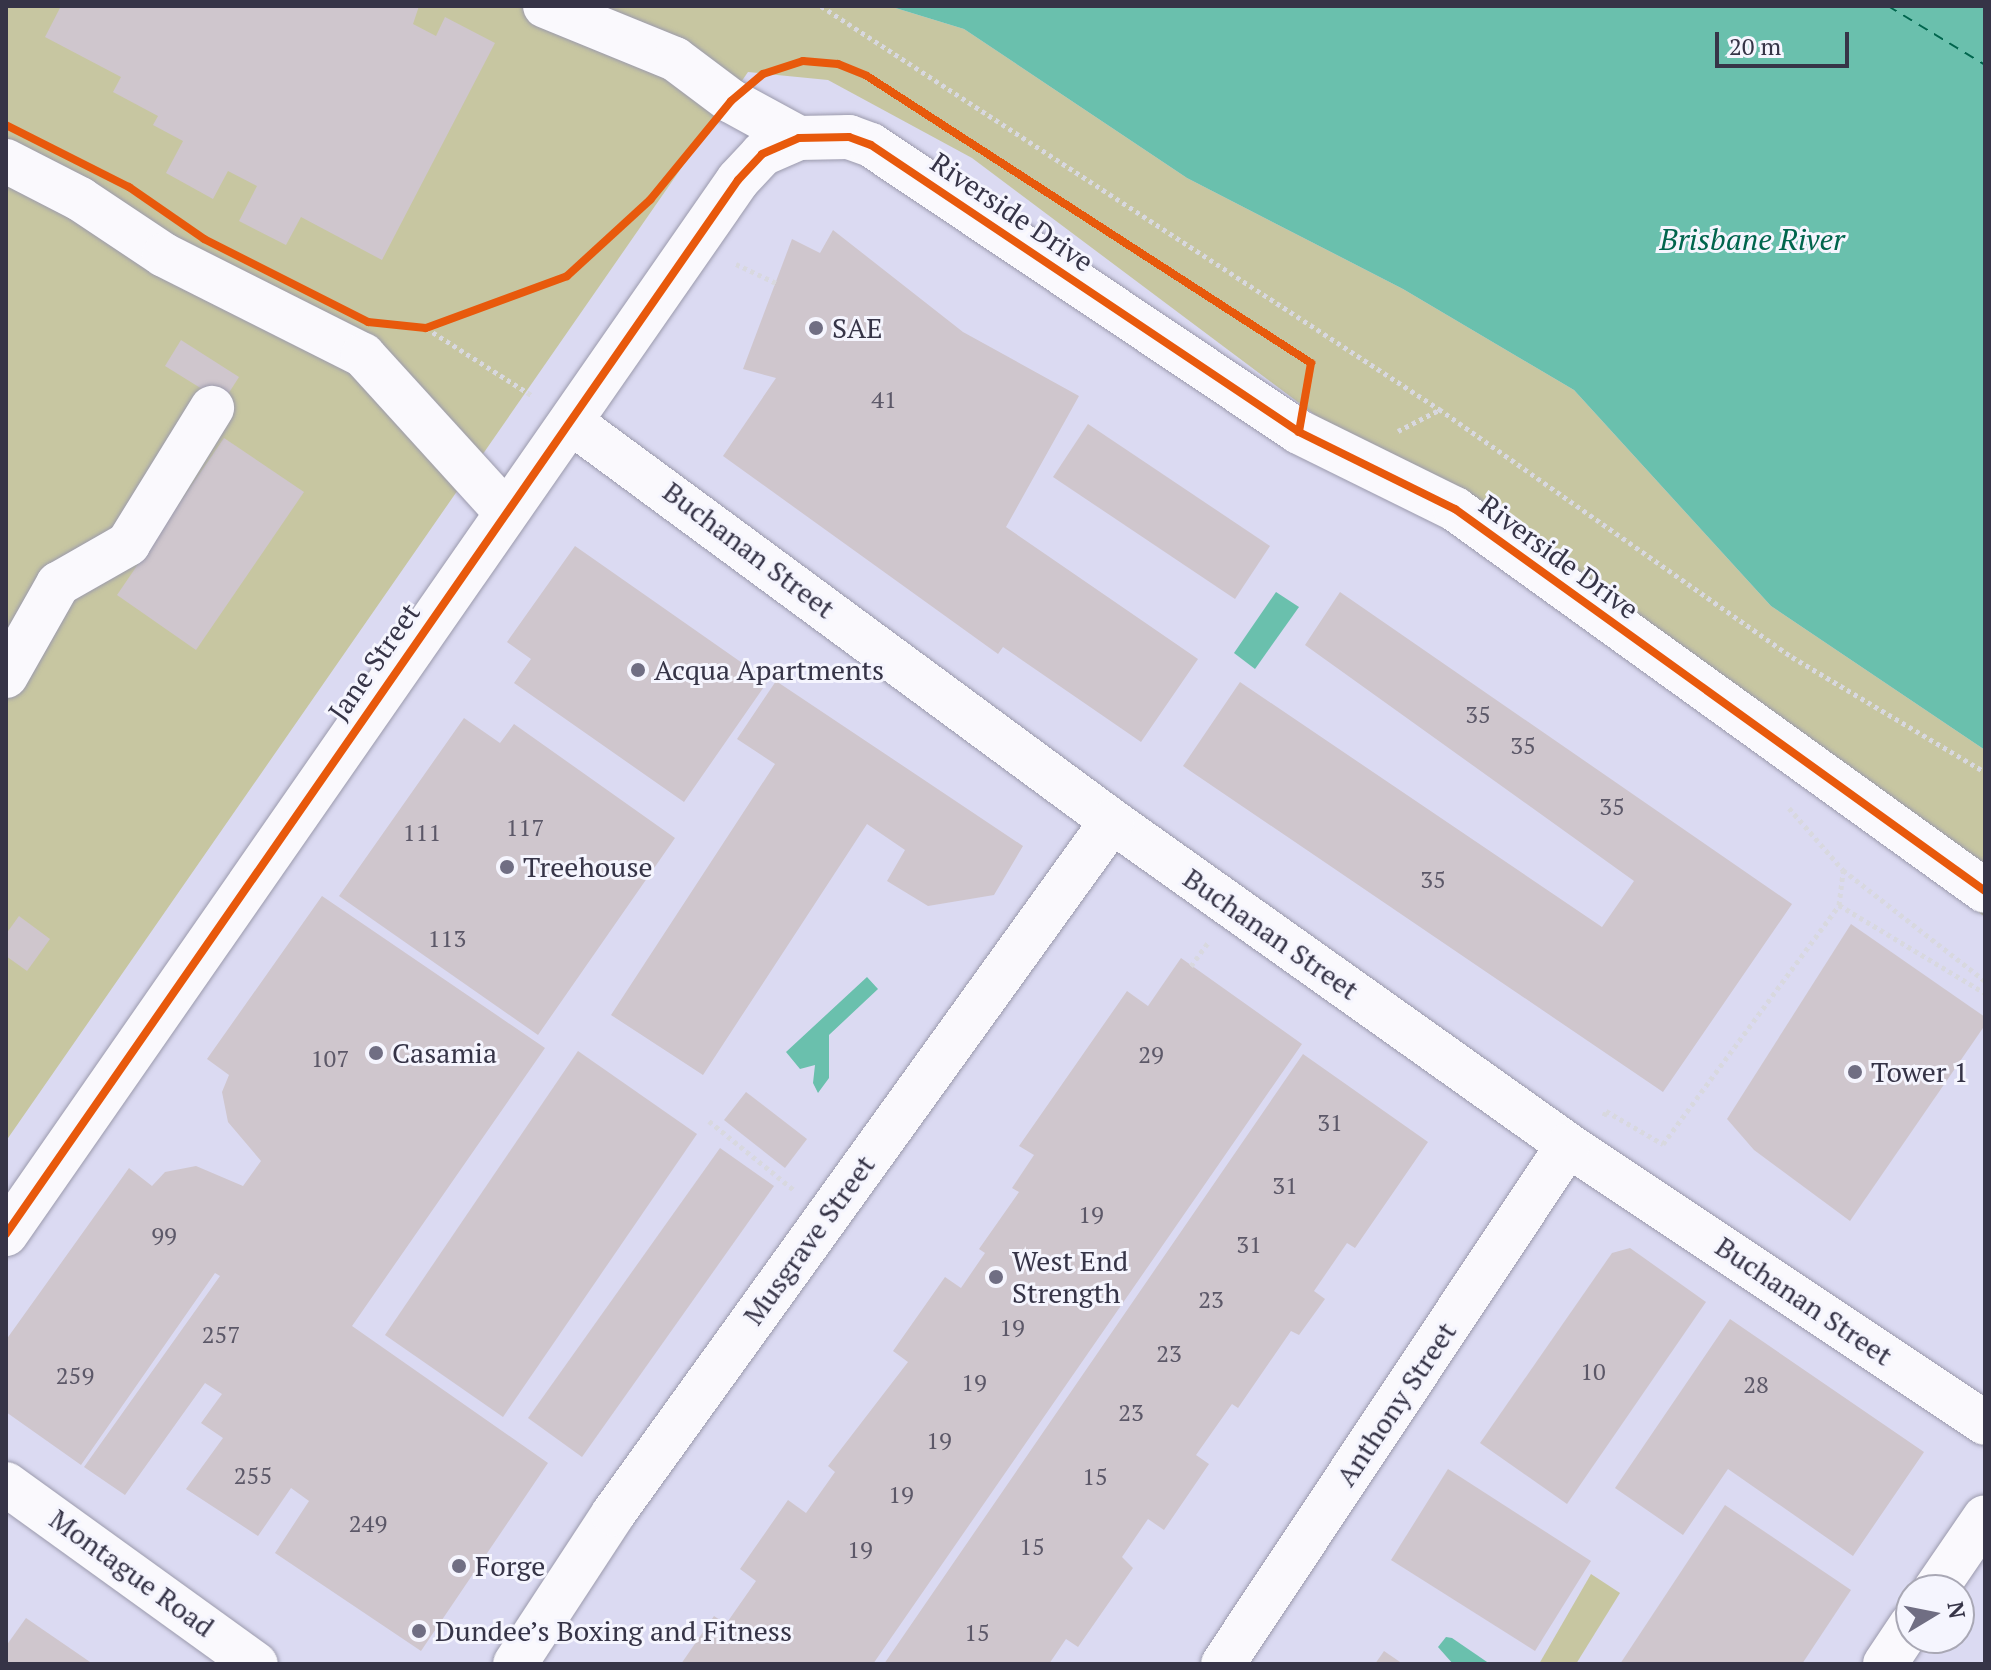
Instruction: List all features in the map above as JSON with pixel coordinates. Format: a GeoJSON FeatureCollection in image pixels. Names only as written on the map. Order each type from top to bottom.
{"type":"FeatureCollection","features":[{"type":"Feature","properties":{"kind":"street","name":"Riverside Drive"},"geometry":{"type":"LineString","coordinates":[[545,6],[675,59],[731,101],[799,138],[849,137],[871,145],[1299,432],[1455,509],[1985,891]]}},
{"type":"Feature","properties":{"kind":"street","name":"Jane Street"},"geometry":{"type":"LineString","coordinates":[[6,1234],[504,510],[572,423],[738,180],[762,154],[799,138]]}},
{"type":"Feature","properties":{"kind":"street"},"geometry":{"type":"LineString","coordinates":[[6,161],[80,199],[164,255],[363,355],[504,510]]}},
{"type":"Feature","properties":{"kind":"street"},"geometry":{"type":"LineString","coordinates":[[6,676],[58,584],[128,544],[212,408]]}},
{"type":"Feature","properties":{"kind":"street","name":"Buchanan Street"},"geometry":{"type":"LineString","coordinates":[[572,423],[1112,821],[1568,1145],[1985,1423]]}},
{"type":"Feature","properties":{"kind":"street","name":"Musgrave Street"},"geometry":{"type":"LineString","coordinates":[[515,1664],[613,1514],[1112,821]]}},
{"type":"Feature","properties":{"kind":"street","name":"Anthony Street"},"geometry":{"type":"LineString","coordinates":[[1223,1664],[1568,1145]]}},
{"type":"Feature","properties":{"kind":"street","name":"Montague Road"},"geometry":{"type":"LineString","coordinates":[[6,1484],[256,1664]]}},
{"type":"Feature","properties":{"kind":"street"},"geometry":{"type":"LineString","coordinates":[[1946,1574],[1985,1517]]}},
{"type":"Feature","properties":{"kind":"path"},"geometry":{"type":"LineString","coordinates":[[821,6],[1439,409],[1792,657],[1985,772]]}},
{"type":"Feature","properties":{"kind":"path"},"geometry":{"type":"LineString","coordinates":[[736,264],[776,283]]}},
{"type":"Feature","properties":{"kind":"path"},"geometry":{"type":"LineString","coordinates":[[412,328],[426,328],[440,323]]}},
{"type":"Feature","properties":{"kind":"path"},"geometry":{"type":"LineString","coordinates":[[426,328],[531,395]]}},
{"type":"Feature","properties":{"kind":"path"},"geometry":{"type":"LineString","coordinates":[[1784,802],[1843,870],[1985,981]]}},
{"type":"Feature","properties":{"kind":"path"},"geometry":{"type":"LineString","coordinates":[[1614,1128],[1602,1120],[1606,1111],[1663,1144],[1839,905],[1843,870]]}},
{"type":"Feature","properties":{"kind":"path"},"geometry":{"type":"LineString","coordinates":[[1839,905],[1985,993]]}},
{"type":"Feature","properties":{"kind":"path"},"geometry":{"type":"LineString","coordinates":[[1191,966],[1211,939]]}},
{"type":"Feature","properties":{"kind":"path"},"geometry":{"type":"LineString","coordinates":[[709,1121],[795,1191]]}},
{"type":"Feature","properties":{"kind":"shaded area"},"geometry":{"type":"Polygon","coordinates":[[[6,6],[889,6],[964,29],[1187,178],[1403,289],[1574,390],[1771,606],[1985,750],[1985,917],[972,158],[828,80],[748,72],[6,1141],[6,6]]]}},
{"type":"Feature","properties":{"kind":"shaded area"},"geometry":{"type":"Polygon","coordinates":[[[1591,1574],[1620,1593],[1576,1664],[1539,1664],[1591,1574]]]}},
{"type":"Feature","properties":{"kind":"water","name":"Brisbane River"},"geometry":{"type":"Polygon","coordinates":[[[889,6],[1985,6],[1985,750],[1771,606],[1574,390],[1403,289],[1187,178],[964,29],[889,6]]]}},
{"type":"Feature","properties":{"kind":"water"},"geometry":{"type":"Polygon","coordinates":[[[1276,592],[1299,607],[1255,669],[1234,653],[1276,592]]]}},
{"type":"Feature","properties":{"kind":"water"},"geometry":{"type":"Polygon","coordinates":[[[867,977],[878,989],[829,1035],[829,1078],[818,1093],[813,1083],[815,1065],[800,1069],[786,1052],[867,977]]]}},
{"type":"Feature","properties":{"kind":"water"},"geometry":{"type":"Polygon","coordinates":[[[1446,1637],[1490,1664],[1453,1664],[1438,1647],[1446,1637]]]}},
{"type":"Feature","properties":{"kind":"building"},"geometry":{"type":"Polygon","coordinates":[[[61,6],[419,6],[413,24],[436,36],[445,17],[495,43],[382,260],[301,217],[286,245],[239,221],[257,186],[228,171],[213,199],[166,173],[183,141],[153,125],[158,116],[113,92],[121,77],[45,37],[61,6]]]}},
{"type":"Feature","properties":{"kind":"building"},"geometry":{"type":"Polygon","coordinates":[[[833,230],[963,332],[1079,396],[1006,527],[1198,659],[1141,742],[1003,647],[998,654],[723,456],[776,378],[743,369],[792,239],[820,253],[833,230]]]}},
{"type":"Feature","properties":{"kind":"building"},"geometry":{"type":"Polygon","coordinates":[[[181,340],[239,377],[223,402],[165,366],[181,340]]]}},
{"type":"Feature","properties":{"kind":"building"},"geometry":{"type":"Polygon","coordinates":[[[1088,424],[1270,546],[1235,599],[1053,477],[1088,424]]]}},
{"type":"Feature","properties":{"kind":"building"},"geometry":{"type":"Polygon","coordinates":[[[224,438],[304,492],[196,650],[117,595],[224,438]]]}},
{"type":"Feature","properties":{"kind":"building","name":"Acqua Apartments"},"geometry":{"type":"Polygon","coordinates":[[[575,546],[768,681],[684,802],[514,683],[531,659],[507,642],[575,546]]]}},
{"type":"Feature","properties":{"kind":"building"},"geometry":{"type":"Polygon","coordinates":[[[1340,592],[1792,904],[1663,1092],[1183,766],[1240,682],[1602,927],[1634,881],[1305,645],[1340,592]]]}},
{"type":"Feature","properties":{"kind":"building"},"geometry":{"type":"Polygon","coordinates":[[[776,681],[1023,846],[994,895],[928,906],[887,881],[905,850],[867,824],[703,1075],[611,1015],[775,764],[737,739],[776,681]]]}},
{"type":"Feature","properties":{"kind":"building","name":"Treehouse"},"geometry":{"type":"Polygon","coordinates":[[[464,718],[500,743],[514,724],[675,838],[538,1035],[339,896],[464,718]]]}},
{"type":"Feature","properties":{"kind":"building"},"geometry":{"type":"Polygon","coordinates":[[[322,896],[545,1048],[352,1326],[548,1463],[421,1651],[275,1553],[309,1501],[291,1488],[258,1536],[186,1489],[223,1438],[201,1423],[222,1394],[205,1383],[125,1495],[84,1467],[220,1276],[215,1273],[81,1465],[6,1412],[6,1340],[129,1168],[152,1186],[165,1172],[196,1166],[243,1186],[261,1161],[228,1122],[222,1092],[229,1075],[207,1059],[322,896]]]}},
{"type":"Feature","properties":{"kind":"building"},"geometry":{"type":"Polygon","coordinates":[[[19,916],[50,939],[27,971],[6,956],[6,934],[19,916]]]}},
{"type":"Feature","properties":{"kind":"building","name":"Tower 1"},"geometry":{"type":"Polygon","coordinates":[[[1851,924],[1985,1017],[1985,1025],[1850,1221],[1754,1150],[1727,1119],[1851,924]]]}},
{"type":"Feature","properties":{"kind":"building"},"geometry":{"type":"Polygon","coordinates":[[[1181,958],[1302,1044],[873,1664],[681,1664],[714,1616],[726,1624],[756,1581],[740,1569],[788,1500],[806,1513],[835,1472],[828,1466],[908,1362],[893,1351],[945,1277],[961,1288],[985,1253],[979,1249],[1019,1192],[1012,1188],[1034,1155],[1019,1146],[1127,991],[1148,1006],[1181,958]]]}},
{"type":"Feature","properties":{"kind":"building"},"geometry":{"type":"Polygon","coordinates":[[[578,1051],[697,1134],[503,1417],[385,1335],[578,1051]]]}},
{"type":"Feature","properties":{"kind":"building"},"geometry":{"type":"Polygon","coordinates":[[[1303,1054],[1428,1142],[1355,1248],[1347,1243],[1314,1291],[1325,1299],[1299,1335],[1291,1331],[1238,1408],[1232,1404],[1196,1455],[1209,1464],[1164,1530],[1148,1519],[1122,1557],[1133,1568],[1078,1647],[1066,1639],[1049,1664],[884,1664],[1303,1054]]]}},
{"type":"Feature","properties":{"kind":"building"},"geometry":{"type":"Polygon","coordinates":[[[746,1092],[807,1139],[785,1168],[724,1120],[746,1092]]]}},
{"type":"Feature","properties":{"kind":"building"},"geometry":{"type":"Polygon","coordinates":[[[720,1148],[774,1186],[582,1457],[528,1418],[720,1148]]]}},
{"type":"Feature","properties":{"kind":"building"},"geometry":{"type":"Polygon","coordinates":[[[1630,1248],[1706,1302],[1567,1504],[1480,1443],[1612,1253],[1630,1248]]]}},
{"type":"Feature","properties":{"kind":"building"},"geometry":{"type":"Polygon","coordinates":[[[1730,1319],[1924,1452],[1853,1556],[1728,1469],[1683,1535],[1615,1488],[1730,1319]]]}},
{"type":"Feature","properties":{"kind":"building"},"geometry":{"type":"Polygon","coordinates":[[[1448,1469],[1591,1561],[1535,1651],[1391,1560],[1448,1469]]]}},
{"type":"Feature","properties":{"kind":"building"},"geometry":{"type":"Polygon","coordinates":[[[1725,1505],[1851,1590],[1802,1664],[1620,1664],[1725,1505]]]}},
{"type":"Feature","properties":{"kind":"building"},"geometry":{"type":"Polygon","coordinates":[[[26,1618],[93,1664],[6,1664],[6,1646],[26,1618]]]}},
{"type":"Feature","properties":{"kind":"building"},"geometry":{"type":"Polygon","coordinates":[[[1384,1651],[1403,1664],[1375,1664],[1384,1651]]]}},
{"type":"Feature","properties":{"kind":"ferry route"},"geometry":{"type":"LineString","coordinates":[[1888,6],[1985,65]]}},
{"type":"Feature","properties":{"kind":"cycle path"},"geometry":{"type":"LineString","coordinates":[[6,125],[129,187],[204,239],[368,322],[426,328],[567,276],[650,200],[731,101],[763,74],[803,61],[838,64],[867,76],[1311,363],[1299,432]]}},
{"type":"Feature","properties":{"kind":"cycle path"},"geometry":{"type":"LineString","coordinates":[[6,1234],[738,180],[762,154],[799,138],[849,137],[871,145],[1299,432],[1455,509],[1985,891]]}},
{"type":"Feature","properties":{"kind":"place","name":"SAE"},"geometry":{"type":"Point","coordinates":[816,328]}},
{"type":"Feature","properties":{"kind":"place","name":"Acqua Apartments"},"geometry":{"type":"Point","coordinates":[638,670]}},
{"type":"Feature","properties":{"kind":"place","name":"Treehouse"},"geometry":{"type":"Point","coordinates":[507,867]}},
{"type":"Feature","properties":{"kind":"place","name":"Casamia"},"geometry":{"type":"Point","coordinates":[376,1053]}},
{"type":"Feature","properties":{"kind":"place","name":"Tower 1"},"geometry":{"type":"Point","coordinates":[1855,1072]}},
{"type":"Feature","properties":{"kind":"place","name":"West End Strength"},"geometry":{"type":"Point","coordinates":[996,1277]}},
{"type":"Feature","properties":{"kind":"place","name":"Forge"},"geometry":{"type":"Point","coordinates":[459,1566]}},
{"type":"Feature","properties":{"kind":"place","name":"Dundee’s Boxing and Fitness"},"geometry":{"type":"Point","coordinates":[419,1631]}}]}
